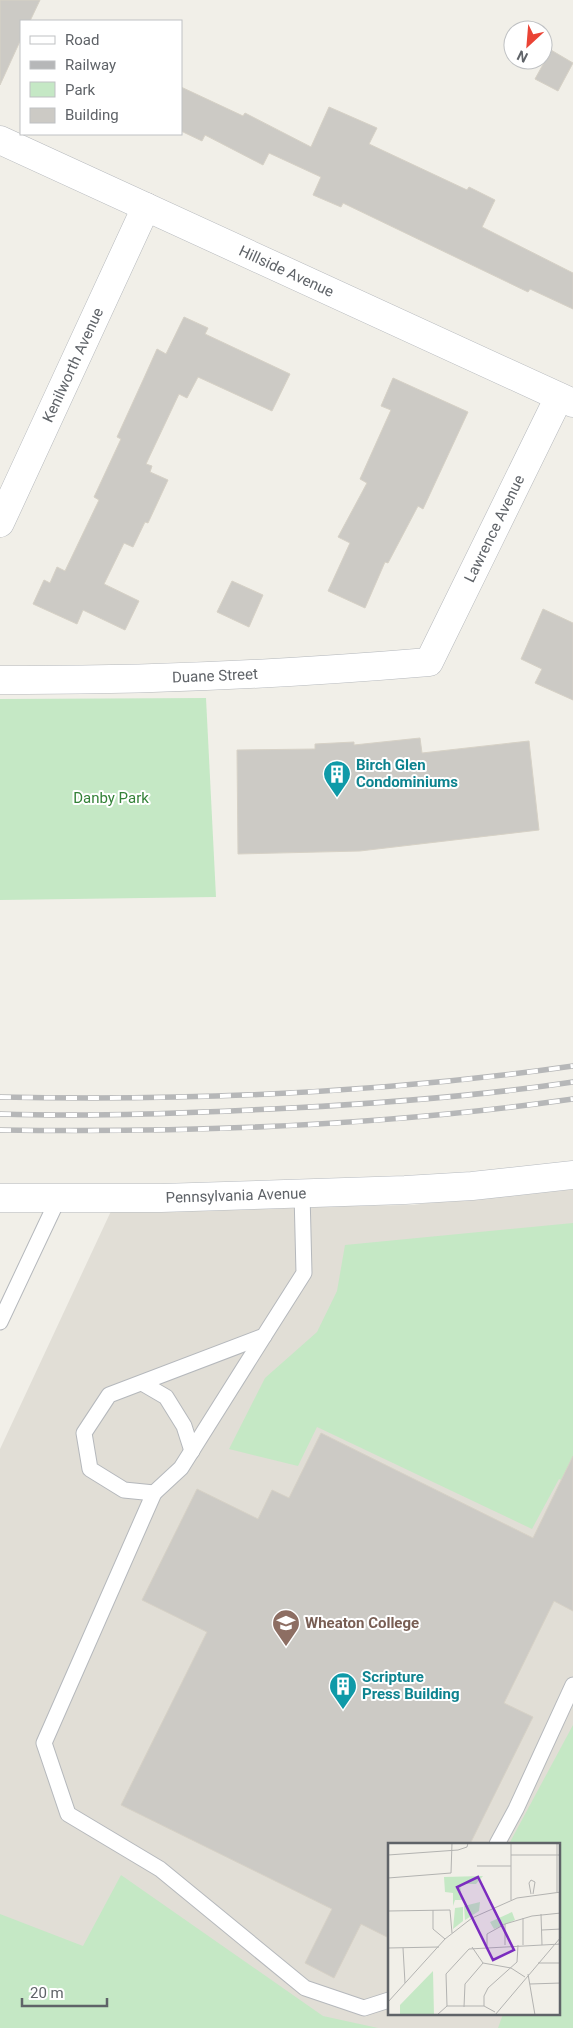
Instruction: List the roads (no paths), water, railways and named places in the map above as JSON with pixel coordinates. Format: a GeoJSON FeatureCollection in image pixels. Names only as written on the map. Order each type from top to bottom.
{"type":"FeatureCollection","features":[{"type":"Feature","properties":{"kind":"street","name":"Hillside Avenue"},"geometry":{"type":"LineString","coordinates":[[0,140],[566,400]]}},
{"type":"Feature","properties":{"kind":"street","name":"Kenilworth Avenue"},"geometry":{"type":"LineString","coordinates":[[0,523],[146,207]]}},
{"type":"Feature","properties":{"kind":"street","name":"Lawrence Avenue"},"geometry":{"type":"LineString","coordinates":[[428,662],[566,400]]}},
{"type":"Feature","properties":{"kind":"street","name":"Duane Street"},"geometry":{"type":"LineString","coordinates":[[0,680],[80,681],[183,678],[276,674],[428,662]]}},
{"type":"Feature","properties":{"kind":"street","name":"Pennsylvania Avenue"},"geometry":{"type":"LineString","coordinates":[[0,1198],[161,1198],[302,1193],[472,1186],[573,1175]]}},
{"type":"Feature","properties":{"kind":"lane"},"geometry":{"type":"LineString","coordinates":[[302,1193],[304,1273],[181,1468],[154,1493],[44,1743],[68,1814],[160,1870],[305,1988],[364,2008],[388,2000]]}},
{"type":"Feature","properties":{"kind":"lane"},"geometry":{"type":"LineString","coordinates":[[0,1322],[58,1199]]}},
{"type":"Feature","properties":{"kind":"lane"},"geometry":{"type":"LineString","coordinates":[[154,1493],[124,1490],[90,1469],[84,1433],[109,1396],[264,1336]]}},
{"type":"Feature","properties":{"kind":"lane"},"geometry":{"type":"LineString","coordinates":[[142,1383],[166,1397],[184,1426],[192,1451]]}},
{"type":"Feature","properties":{"kind":"lane"},"geometry":{"type":"LineString","coordinates":[[498,1843],[516,1809],[573,1685]]}},
{"type":"Feature","properties":{"kind":"railway"},"geometry":{"type":"LineString","coordinates":[[0,1097],[143,1098],[287,1093],[431,1083],[573,1066]]}},
{"type":"Feature","properties":{"kind":"railway"},"geometry":{"type":"LineString","coordinates":[[0,1114],[146,1114],[291,1108],[432,1098],[573,1082]]}},
{"type":"Feature","properties":{"kind":"railway"},"geometry":{"type":"LineString","coordinates":[[0,1130],[144,1130],[287,1126],[431,1116],[573,1099]]}},
{"type":"Feature","properties":{"kind":"place","name":"Birch Glen Condominiums"},"geometry":{"type":"Point","coordinates":[337,798]}},
{"type":"Feature","properties":{"kind":"place","name":"Wheaton College"},"geometry":{"type":"Point","coordinates":[286,1647]}},
{"type":"Feature","properties":{"kind":"place","name":"Scripture Press Building"},"geometry":{"type":"Point","coordinates":[343,1710]}},
{"type":"Feature","properties":{"kind":"park label","name":"Danby Park"},"geometry":{"type":"Point","coordinates":[111,798]}}]}
